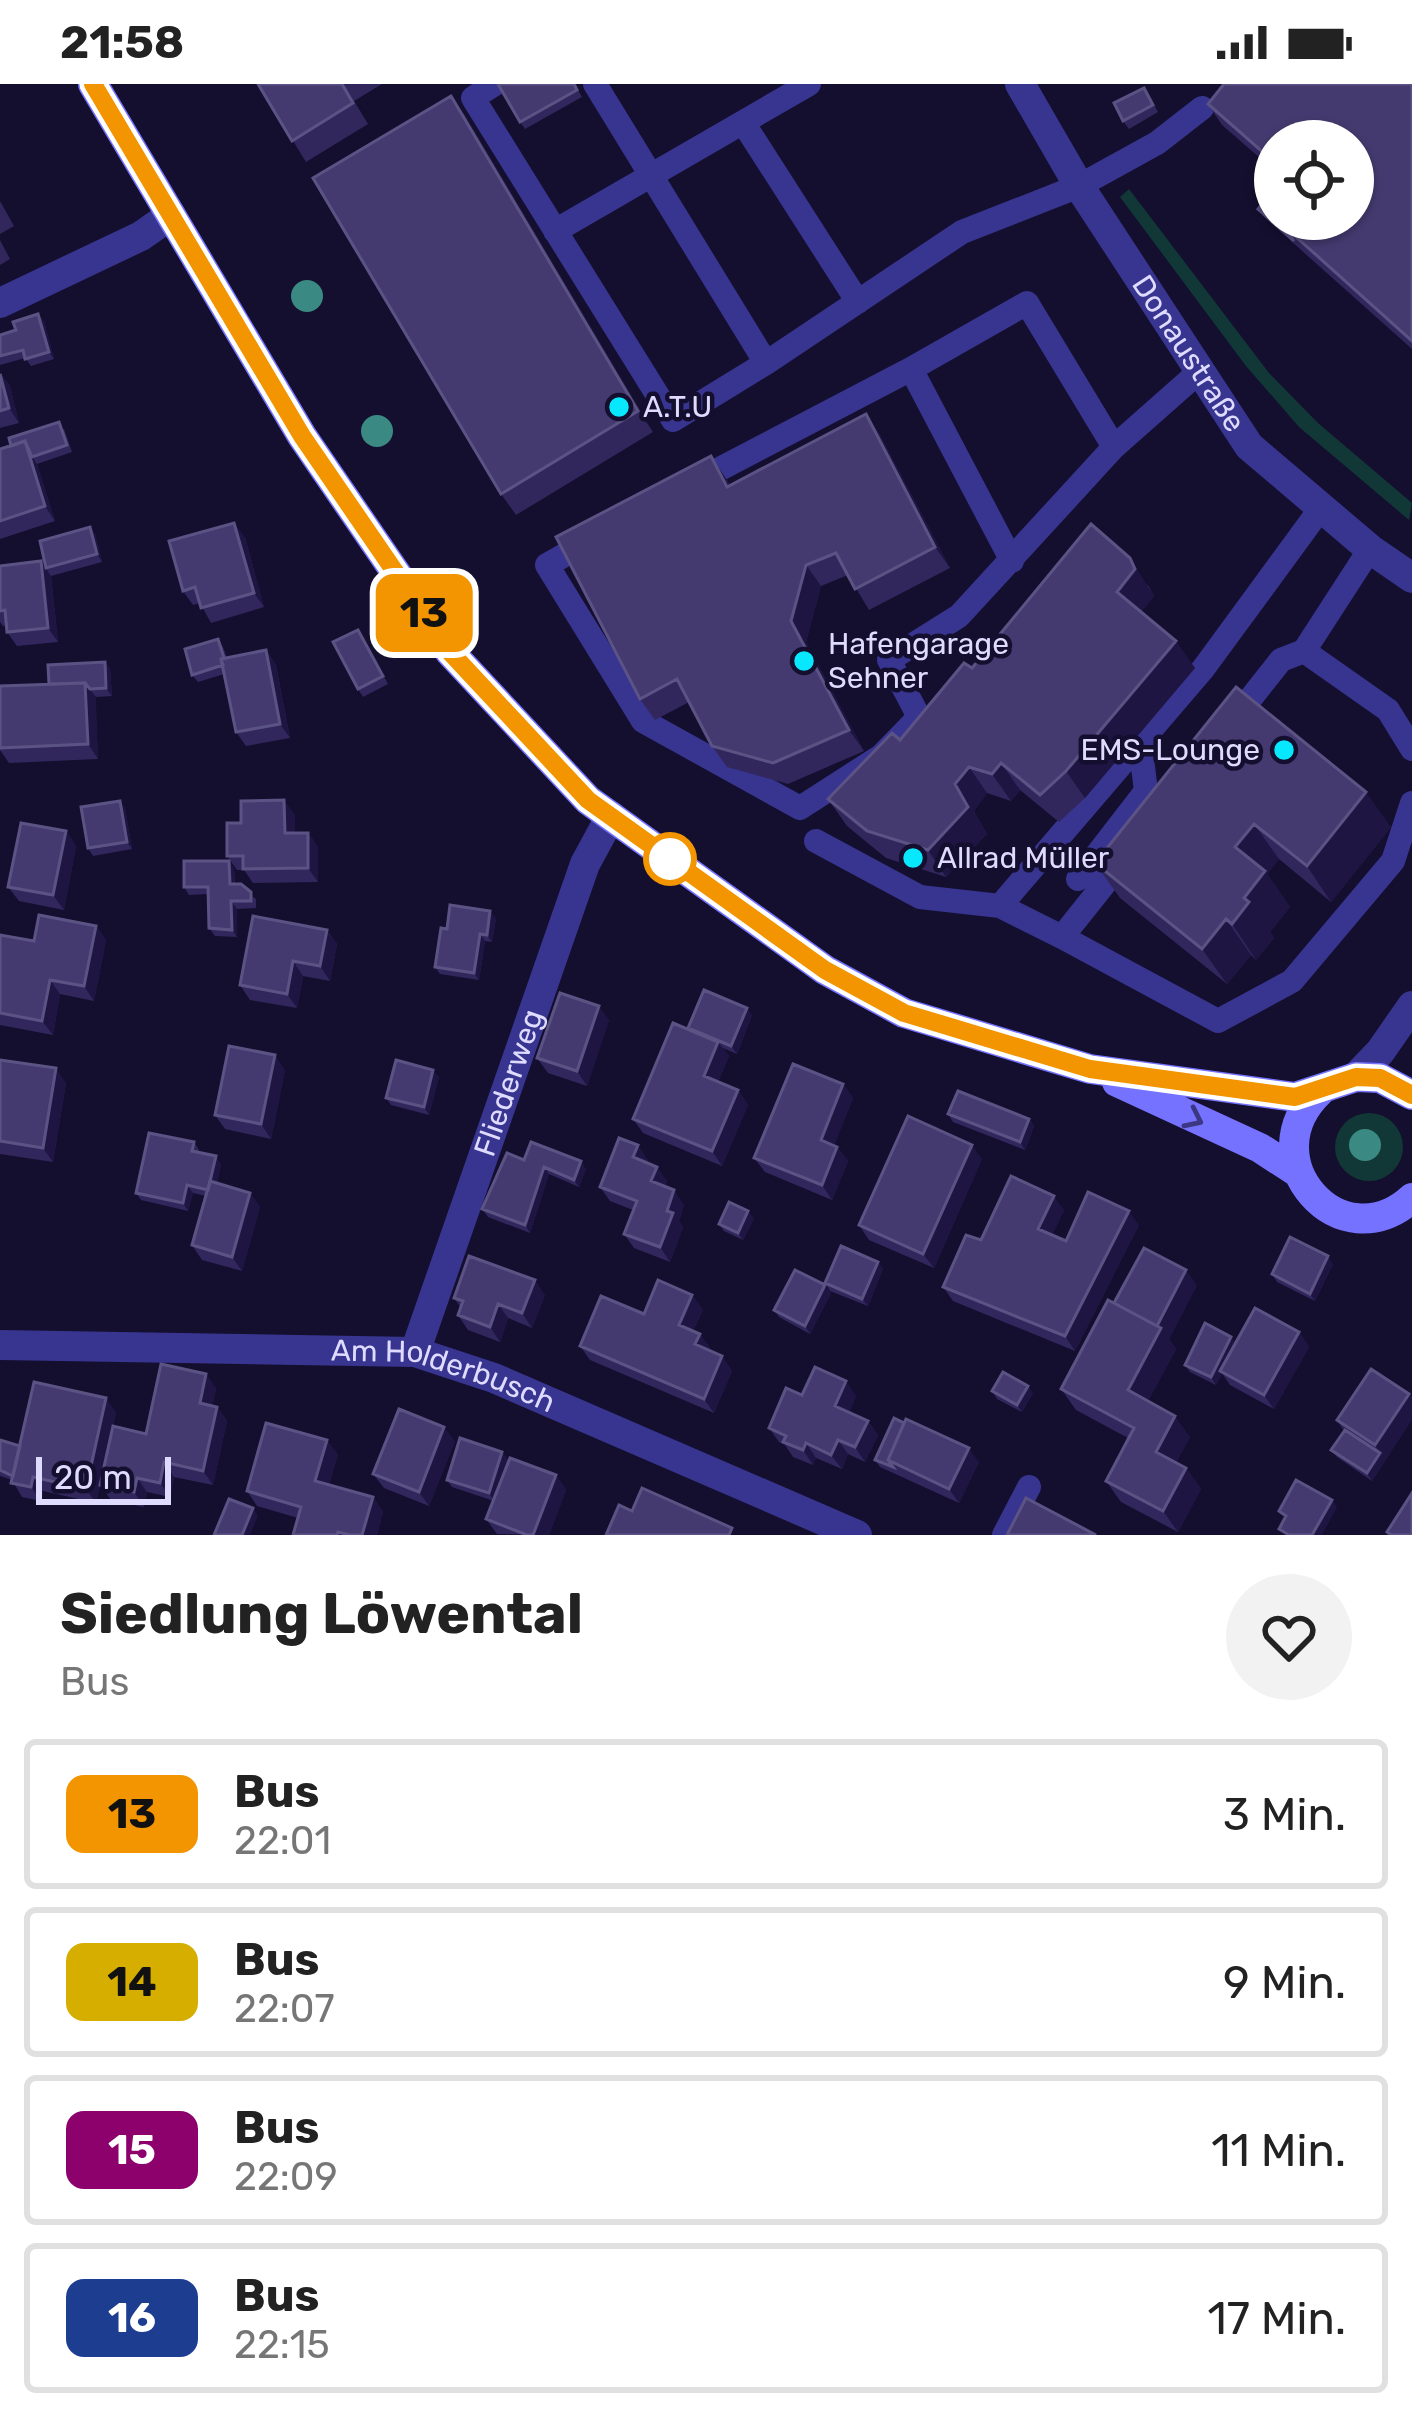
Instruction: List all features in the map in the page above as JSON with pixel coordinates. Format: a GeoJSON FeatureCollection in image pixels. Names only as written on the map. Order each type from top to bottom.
{"type":"FeatureCollection","features":[{"type":"Feature","properties":{"kind":"main road"},"geometry":{"type":"LineString","coordinates":[[93,84],[302,436],[450,652],[588,800],[825,970],[904,1013],[1090,1069],[1260,1148],[1298,1172]]}},
{"type":"Feature","properties":{"kind":"main road"},"geometry":{"type":"LineString","coordinates":[[1090,1069],[1295,1097],[1356,1077],[1380,1078],[1412,1095]]}},
{"type":"Feature","properties":{"kind":"main road"},"geometry":{"type":"LineString","coordinates":[[1320,1091],[1296,1127],[1293,1144],[1298,1172],[1318,1202],[1337,1213],[1376,1217],[1412,1233]]}},
{"type":"Feature","properties":{"kind":"main road"},"geometry":{"type":"LineString","coordinates":[[1376,1217],[1412,1198]]}},
{"type":"Feature","properties":{"kind":"street","name":"Donaustraße"},"geometry":{"type":"LineString","coordinates":[[1021,84],[1079,186],[1249,446],[1370,549],[1412,578]]}},
{"type":"Feature","properties":{"kind":"street"},"geometry":{"type":"LineString","coordinates":[[0,304],[141,236],[171,215]]}},
{"type":"Feature","properties":{"kind":"street","name":"Fliederweg"},"geometry":{"type":"LineString","coordinates":[[415,1352],[585,864],[611,816]]}},
{"type":"Feature","properties":{"kind":"street"},"geometry":{"type":"LineString","coordinates":[[1356,1077],[1412,1006]]}},
{"type":"Feature","properties":{"kind":"street","name":"Am Holderbusch"},"geometry":{"type":"LineString","coordinates":[[0,1345],[415,1352],[494,1378],[857,1535]]}},
{"type":"Feature","properties":{"kind":"lane"},"geometry":{"type":"LineString","coordinates":[[495,84],[473,98],[673,420],[962,232],[1079,186],[1157,143],[1202,108]]}},
{"type":"Feature","properties":{"kind":"lane"},"geometry":{"type":"LineString","coordinates":[[595,84],[766,363]]}},
{"type":"Feature","properties":{"kind":"lane"},"geometry":{"type":"LineString","coordinates":[[555,231],[809,84]]}},
{"type":"Feature","properties":{"kind":"lane"},"geometry":{"type":"LineString","coordinates":[[744,124],[858,302]]}},
{"type":"Feature","properties":{"kind":"lane"},"geometry":{"type":"LineString","coordinates":[[661,501],[1027,303],[1114,447]]}},
{"type":"Feature","properties":{"kind":"lane"},"geometry":{"type":"LineString","coordinates":[[911,369],[1012,561]]}},
{"type":"Feature","properties":{"kind":"lane"},"geometry":{"type":"LineString","coordinates":[[623,523],[547,566],[643,721],[800,808],[881,756],[919,717],[890,660],[959,616],[1114,447],[1200,371]]}},
{"type":"Feature","properties":{"kind":"lane"},"geometry":{"type":"LineString","coordinates":[[1000,906],[1203,669],[1321,508]]}},
{"type":"Feature","properties":{"kind":"lane"},"geometry":{"type":"LineString","coordinates":[[1222,734],[1281,660],[1304,651],[1370,549]]}},
{"type":"Feature","properties":{"kind":"lane"},"geometry":{"type":"LineString","coordinates":[[1304,651],[1388,710],[1412,749]]}},
{"type":"Feature","properties":{"kind":"lane"},"geometry":{"type":"LineString","coordinates":[[1078,879],[1146,790],[1140,743]]}},
{"type":"Feature","properties":{"kind":"lane"},"geometry":{"type":"LineString","coordinates":[[816,841],[920,897],[1000,906],[1219,1021],[1292,981],[1393,861],[1412,803]]}},
{"type":"Feature","properties":{"kind":"lane"},"geometry":{"type":"LineString","coordinates":[[1063,937],[1164,808]]}},
{"type":"Feature","properties":{"kind":"lane"},"geometry":{"type":"LineString","coordinates":[[1004,1535],[1029,1487]]}},
{"type":"Feature","properties":{"kind":"green space"},"geometry":{"type":"Polygon","coordinates":[[[1129,189],[1269,373],[1318,423],[1412,503],[1409,520],[1299,427],[1246,366],[1120,197],[1129,189]]]}},
{"type":"Feature","properties":{"kind":"green space"},"geometry":{"type":"Polygon","coordinates":[[[1369,1113],[1393,1123],[1403,1147],[1393,1171],[1369,1181],[1345,1171],[1335,1147],[1345,1123],[1369,1113]]]}},
{"type":"Feature","properties":{"kind":"building"},"geometry":{"type":"Polygon","coordinates":[[[258,84],[342,84],[353,103],[292,141],[258,84]]]}},
{"type":"Feature","properties":{"kind":"building"},"geometry":{"type":"Polygon","coordinates":[[[498,84],[574,84],[577,90],[520,122],[498,84]]]}},
{"type":"Feature","properties":{"kind":"building"},"geometry":{"type":"Polygon","coordinates":[[[1224,84],[1412,84],[1412,341],[1299,240],[1374,240],[1374,120],[1254,120],[1254,145],[1208,104],[1224,84]]]}},
{"type":"Feature","properties":{"kind":"building"},"geometry":{"type":"Polygon","coordinates":[[[1144,88],[1153,105],[1123,121],[1114,103],[1144,88]]]}},
{"type":"Feature","properties":{"kind":"building"},"geometry":{"type":"Polygon","coordinates":[[[451,96],[638,411],[501,494],[313,178],[451,96]]]}},
{"type":"Feature","properties":{"kind":"building"},"geometry":{"type":"Polygon","coordinates":[[[38,314],[49,352],[25,359],[23,350],[0,356],[0,335],[16,330],[13,322],[38,314]]]}},
{"type":"Feature","properties":{"kind":"building"},"geometry":{"type":"Polygon","coordinates":[[[0,374],[9,408],[0,411],[0,374]]]}},
{"type":"Feature","properties":{"kind":"building"},"geometry":{"type":"Polygon","coordinates":[[[866,414],[935,547],[855,589],[836,553],[806,565],[791,621],[849,730],[773,763],[712,746],[677,679],[640,699],[556,537],[711,456],[727,487],[866,414]]]}},
{"type":"Feature","properties":{"kind":"building"},"geometry":{"type":"Polygon","coordinates":[[[59,422],[67,445],[32,457],[25,441],[11,446],[9,438],[59,422]]]}},
{"type":"Feature","properties":{"kind":"building"},"geometry":{"type":"Polygon","coordinates":[[[25,441],[45,506],[0,521],[0,449],[25,441]]]}},
{"type":"Feature","properties":{"kind":"building"},"geometry":{"type":"Polygon","coordinates":[[[234,523],[254,593],[201,608],[195,587],[183,591],[169,541],[234,523]]]}},
{"type":"Feature","properties":{"kind":"building"},"geometry":{"type":"Polygon","coordinates":[[[1091,524],[1130,558],[1135,569],[1117,592],[1176,641],[1066,771],[1040,795],[1001,763],[992,774],[969,767],[955,784],[968,807],[928,850],[867,831],[828,799],[892,733],[900,740],[964,663],[972,668],[1091,524]]]}},
{"type":"Feature","properties":{"kind":"building"},"geometry":{"type":"Polygon","coordinates":[[[90,527],[97,554],[46,568],[40,541],[90,527]]]}},
{"type":"Feature","properties":{"kind":"building"},"geometry":{"type":"Polygon","coordinates":[[[41,561],[48,628],[7,632],[5,610],[0,611],[0,566],[41,561]]]}},
{"type":"Feature","properties":{"kind":"building"},"geometry":{"type":"Polygon","coordinates":[[[358,630],[383,676],[358,689],[333,642],[358,630]]]}},
{"type":"Feature","properties":{"kind":"building"},"geometry":{"type":"Polygon","coordinates":[[[218,639],[223,665],[192,675],[185,649],[218,639]]]}},
{"type":"Feature","properties":{"kind":"building"},"geometry":{"type":"Polygon","coordinates":[[[266,650],[280,724],[236,732],[221,659],[266,650]]]}},
{"type":"Feature","properties":{"kind":"building"},"geometry":{"type":"Polygon","coordinates":[[[105,662],[106,688],[49,684],[48,665],[105,662]]]}},
{"type":"Feature","properties":{"kind":"building"},"geometry":{"type":"Polygon","coordinates":[[[85,683],[88,744],[0,748],[0,686],[85,683]]]}},
{"type":"Feature","properties":{"kind":"building"},"geometry":{"type":"Polygon","coordinates":[[[1236,687],[1366,792],[1307,866],[1254,824],[1235,847],[1265,871],[1232,924],[1226,919],[1202,949],[1095,863],[1236,687]]]}},
{"type":"Feature","properties":{"kind":"building"},"geometry":{"type":"Polygon","coordinates":[[[284,800],[285,833],[308,833],[308,868],[243,869],[243,856],[227,856],[227,823],[241,823],[241,801],[284,800]]]}},
{"type":"Feature","properties":{"kind":"building"},"geometry":{"type":"Polygon","coordinates":[[[120,801],[127,842],[88,848],[81,807],[120,801]]]}},
{"type":"Feature","properties":{"kind":"building"},"geometry":{"type":"Polygon","coordinates":[[[21,823],[66,831],[53,895],[8,887],[21,823]]]}},
{"type":"Feature","properties":{"kind":"building"},"geometry":{"type":"Polygon","coordinates":[[[184,861],[229,861],[230,884],[241,884],[251,892],[251,901],[231,901],[232,930],[209,928],[208,887],[184,887],[184,861]]]}},
{"type":"Feature","properties":{"kind":"building"},"geometry":{"type":"Polygon","coordinates":[[[450,905],[490,911],[487,935],[480,934],[474,973],[435,967],[450,905]]]}},
{"type":"Feature","properties":{"kind":"building"},"geometry":{"type":"Polygon","coordinates":[[[39,915],[96,926],[84,986],[50,980],[42,1021],[0,1013],[0,935],[34,941],[39,915]]]}},
{"type":"Feature","properties":{"kind":"building"},"geometry":{"type":"Polygon","coordinates":[[[253,916],[327,930],[320,966],[293,961],[287,994],[240,985],[253,916]]]}},
{"type":"Feature","properties":{"kind":"building"},"geometry":{"type":"Polygon","coordinates":[[[704,990],[747,1008],[731,1046],[688,1028],[704,990]]]}},
{"type":"Feature","properties":{"kind":"building"},"geometry":{"type":"Polygon","coordinates":[[[560,993],[599,1006],[577,1071],[537,1058],[560,993]]]}},
{"type":"Feature","properties":{"kind":"building"},"geometry":{"type":"Polygon","coordinates":[[[673,1023],[718,1042],[704,1076],[738,1090],[712,1151],[633,1119],[673,1023]]]}},
{"type":"Feature","properties":{"kind":"building"},"geometry":{"type":"Polygon","coordinates":[[[229,1046],[275,1055],[261,1124],[215,1115],[229,1046]]]}},
{"type":"Feature","properties":{"kind":"building"},"geometry":{"type":"Polygon","coordinates":[[[0,1060],[56,1068],[43,1148],[0,1141],[0,1060]]]}},
{"type":"Feature","properties":{"kind":"building"},"geometry":{"type":"Polygon","coordinates":[[[396,1060],[433,1070],[424,1107],[386,1098],[396,1060]]]}},
{"type":"Feature","properties":{"kind":"building"},"geometry":{"type":"Polygon","coordinates":[[[793,1064],[843,1084],[821,1140],[837,1147],[822,1185],[754,1158],[793,1064]]]}},
{"type":"Feature","properties":{"kind":"building"},"geometry":{"type":"Polygon","coordinates":[[[958,1091],[1029,1119],[1020,1142],[948,1114],[958,1091]]]}},
{"type":"Feature","properties":{"kind":"building"},"geometry":{"type":"Polygon","coordinates":[[[908,1116],[972,1145],[923,1254],[859,1225],[908,1116]]]}},
{"type":"Feature","properties":{"kind":"building"},"geometry":{"type":"Polygon","coordinates":[[[149,1133],[194,1142],[192,1151],[216,1156],[208,1190],[187,1185],[183,1203],[136,1193],[149,1133]]]}},
{"type":"Feature","properties":{"kind":"building"},"geometry":{"type":"Polygon","coordinates":[[[619,1138],[638,1145],[633,1157],[657,1167],[651,1181],[674,1190],[667,1211],[673,1213],[660,1247],[624,1234],[637,1201],[600,1187],[619,1138]]]}},
{"type":"Feature","properties":{"kind":"building"},"geometry":{"type":"Polygon","coordinates":[[[531,1142],[581,1161],[574,1180],[544,1167],[525,1225],[482,1209],[507,1153],[524,1160],[531,1142]]]}},
{"type":"Feature","properties":{"kind":"building"},"geometry":{"type":"Polygon","coordinates":[[[1011,1176],[1054,1196],[1038,1229],[1066,1241],[1088,1192],[1129,1211],[1065,1336],[943,1287],[966,1235],[981,1240],[1011,1176]]]}},
{"type":"Feature","properties":{"kind":"building"},"geometry":{"type":"Polygon","coordinates":[[[210,1181],[250,1193],[232,1257],[192,1245],[210,1181]]]}},
{"type":"Feature","properties":{"kind":"building"},"geometry":{"type":"Polygon","coordinates":[[[729,1202],[748,1211],[738,1233],[719,1224],[729,1202]]]}},
{"type":"Feature","properties":{"kind":"building"},"geometry":{"type":"Polygon","coordinates":[[[1290,1237],[1328,1256],[1310,1294],[1272,1274],[1290,1237]]]}},
{"type":"Feature","properties":{"kind":"building"},"geometry":{"type":"Polygon","coordinates":[[[841,1246],[878,1262],[862,1299],[825,1283],[841,1246]]]}},
{"type":"Feature","properties":{"kind":"building"},"geometry":{"type":"Polygon","coordinates":[[[1144,1248],[1186,1270],[1157,1326],[1114,1303],[1144,1248]]]}},
{"type":"Feature","properties":{"kind":"building"},"geometry":{"type":"Polygon","coordinates":[[[469,1256],[535,1280],[522,1313],[498,1304],[490,1327],[458,1315],[463,1301],[454,1298],[469,1256]]]}},
{"type":"Feature","properties":{"kind":"building"},"geometry":{"type":"Polygon","coordinates":[[[795,1270],[825,1285],[805,1326],[774,1310],[795,1270]]]}},
{"type":"Feature","properties":{"kind":"building"},"geometry":{"type":"Polygon","coordinates":[[[658,1280],[692,1295],[679,1325],[700,1334],[695,1344],[722,1356],[704,1399],[580,1346],[601,1296],[644,1314],[658,1280]]]}},
{"type":"Feature","properties":{"kind":"building"},"geometry":{"type":"Polygon","coordinates":[[[1108,1300],[1161,1328],[1128,1390],[1175,1416],[1156,1452],[1186,1468],[1163,1511],[1106,1481],[1134,1428],[1061,1389],[1108,1300]]]}},
{"type":"Feature","properties":{"kind":"building"},"geometry":{"type":"Polygon","coordinates":[[[1255,1308],[1299,1332],[1264,1395],[1220,1371],[1255,1308]]]}},
{"type":"Feature","properties":{"kind":"building"},"geometry":{"type":"Polygon","coordinates":[[[1205,1323],[1231,1337],[1211,1377],[1185,1365],[1205,1323]]]}},
{"type":"Feature","properties":{"kind":"building"},"geometry":{"type":"Polygon","coordinates":[[[161,1364],[206,1374],[200,1403],[217,1407],[203,1471],[164,1462],[160,1483],[137,1478],[134,1492],[100,1485],[113,1426],[146,1434],[161,1364]]]}},
{"type":"Feature","properties":{"kind":"building"},"geometry":{"type":"Polygon","coordinates":[[[815,1367],[846,1381],[835,1406],[868,1421],[855,1447],[838,1440],[831,1455],[806,1443],[803,1450],[783,1442],[786,1436],[769,1428],[786,1388],[802,1395],[815,1367]]]}},
{"type":"Feature","properties":{"kind":"building"},"geometry":{"type":"Polygon","coordinates":[[[1371,1369],[1409,1394],[1375,1445],[1337,1420],[1371,1369]]]}},
{"type":"Feature","properties":{"kind":"building"},"geometry":{"type":"Polygon","coordinates":[[[1003,1372],[1028,1386],[1017,1405],[992,1391],[1003,1372]]]}},
{"type":"Feature","properties":{"kind":"building"},"geometry":{"type":"Polygon","coordinates":[[[34,1382],[106,1398],[86,1489],[33,1477],[31,1487],[11,1483],[34,1382]]]}},
{"type":"Feature","properties":{"kind":"building"},"geometry":{"type":"Polygon","coordinates":[[[399,1409],[444,1427],[419,1492],[373,1474],[399,1409]]]}},
{"type":"Feature","properties":{"kind":"building"},"geometry":{"type":"Polygon","coordinates":[[[894,1418],[904,1423],[888,1460],[893,1467],[875,1460],[894,1418]]]}},
{"type":"Feature","properties":{"kind":"building"},"geometry":{"type":"Polygon","coordinates":[[[906,1419],[969,1448],[949,1489],[888,1460],[906,1419]]]}},
{"type":"Feature","properties":{"kind":"building"},"geometry":{"type":"Polygon","coordinates":[[[266,1423],[327,1440],[315,1481],[373,1497],[362,1535],[293,1535],[301,1507],[247,1491],[266,1423]]]}},
{"type":"Feature","properties":{"kind":"building"},"geometry":{"type":"Polygon","coordinates":[[[1345,1430],[1380,1453],[1367,1473],[1331,1450],[1345,1430]]]}},
{"type":"Feature","properties":{"kind":"building"},"geometry":{"type":"Polygon","coordinates":[[[460,1438],[502,1452],[489,1493],[447,1480],[460,1438]]]}},
{"type":"Feature","properties":{"kind":"building"},"geometry":{"type":"Polygon","coordinates":[[[0,1440],[20,1446],[13,1476],[0,1470],[0,1440]]]}},
{"type":"Feature","properties":{"kind":"building"},"geometry":{"type":"Polygon","coordinates":[[[510,1458],[556,1475],[533,1535],[486,1519],[510,1458]]]}},
{"type":"Feature","properties":{"kind":"building"},"geometry":{"type":"Polygon","coordinates":[[[1296,1480],[1332,1500],[1312,1535],[1289,1535],[1279,1529],[1286,1516],[1279,1511],[1296,1480]]]}},
{"type":"Feature","properties":{"kind":"building"},"geometry":{"type":"Polygon","coordinates":[[[642,1488],[732,1528],[729,1535],[606,1535],[619,1505],[632,1511],[642,1488]]]}},
{"type":"Feature","properties":{"kind":"building"},"geometry":{"type":"Polygon","coordinates":[[[1412,1493],[1412,1535],[1391,1535],[1387,1532],[1412,1493]]]}},
{"type":"Feature","properties":{"kind":"building"},"geometry":{"type":"Polygon","coordinates":[[[1026,1498],[1096,1535],[1007,1535],[1026,1498]]]}},
{"type":"Feature","properties":{"kind":"building"},"geometry":{"type":"Polygon","coordinates":[[[229,1499],[253,1508],[242,1535],[214,1535],[229,1499]]]}},
{"type":"Feature","properties":{"kind":"bus line","name":"13"},"geometry":{"type":"LineString","coordinates":[[93,84],[302,436],[450,652],[588,800],[825,970],[904,1013],[1090,1069],[1295,1097],[1356,1077],[1380,1078],[1412,1095]]}},
{"type":"Feature","properties":{"kind":"place","name":"A.T.U"},"geometry":{"type":"Point","coordinates":[619,407]}},
{"type":"Feature","properties":{"kind":"place","name":"Hafengarage Sehner"},"geometry":{"type":"Point","coordinates":[804,661]}},
{"type":"Feature","properties":{"kind":"place","name":"EMS-Lounge"},"geometry":{"type":"Point","coordinates":[1284,750]}},
{"type":"Feature","properties":{"kind":"place","name":"Allrad Müller"},"geometry":{"type":"Point","coordinates":[913,858]}}]}
